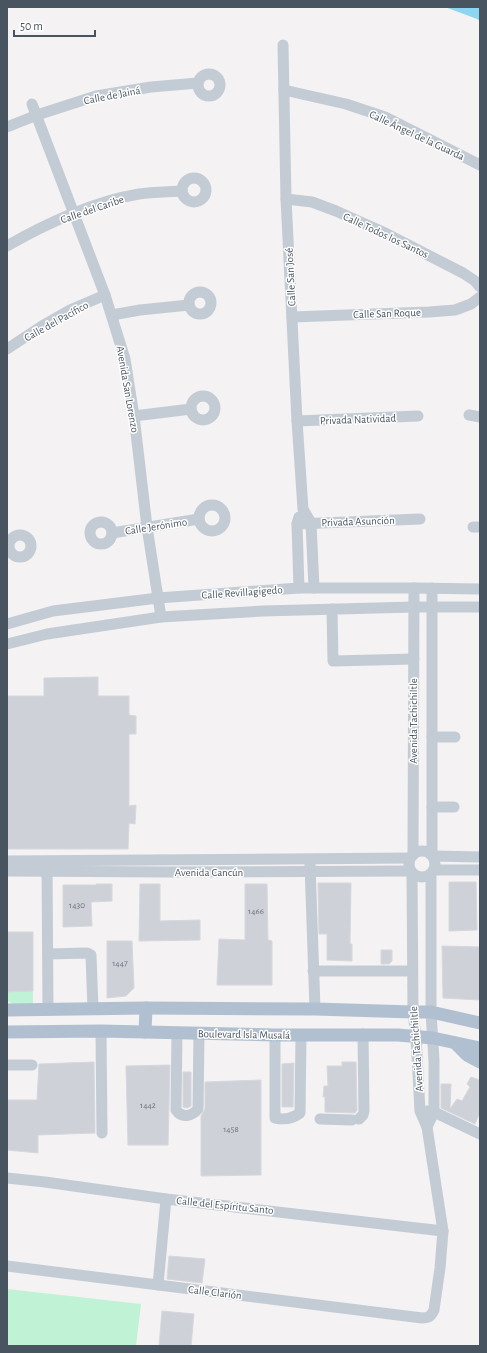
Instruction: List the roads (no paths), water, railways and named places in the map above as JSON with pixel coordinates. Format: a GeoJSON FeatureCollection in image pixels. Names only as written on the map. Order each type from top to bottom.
{"type":"FeatureCollection","features":[{"type":"Feature","properties":{"kind":"main road"},"geometry":{"type":"LineString","coordinates":[[7,1010],[146,1008],[315,1009],[431,1012],[480,1023]]}},
{"type":"Feature","properties":{"kind":"main road"},"geometry":{"type":"LineString","coordinates":[[145,1032],[146,1008]]}},
{"type":"Feature","properties":{"kind":"main road","name":"Boulevard Isla Musalá"},"geometry":{"type":"LineString","coordinates":[[7,1032],[101,1031],[274,1035],[363,1034],[433,1038],[480,1048]]}},
{"type":"Feature","properties":{"kind":"main road"},"geometry":{"type":"LineString","coordinates":[[453,1042],[466,1055],[480,1062]]}},
{"type":"Feature","properties":{"kind":"street","name":"Calle San José"},"geometry":{"type":"LineString","coordinates":[[283,45],[286,199],[303,509],[297,524],[299,588]]}},
{"type":"Feature","properties":{"kind":"street","name":"Calle de Jainá"},"geometry":{"type":"LineString","coordinates":[[7,128],[36,115],[96,96],[151,87],[198,83]]}},
{"type":"Feature","properties":{"kind":"street","name":"Calle Ángel de la Guarda"},"geometry":{"type":"LineString","coordinates":[[284,90],[346,104],[385,117],[480,165]]}},
{"type":"Feature","properties":{"kind":"street","name":"Avenida San Lorenzo"},"geometry":{"type":"LineString","coordinates":[[32,104],[105,295],[125,359],[134,416],[147,526],[160,617]]}},
{"type":"Feature","properties":{"kind":"street","name":"Calle del Caribe"},"geometry":{"type":"LineString","coordinates":[[7,246],[74,213],[99,204],[138,194],[182,191]]}},
{"type":"Feature","properties":{"kind":"street","name":"Calle Todos los Santos"},"geometry":{"type":"LineString","coordinates":[[286,199],[312,202],[383,232],[463,273],[475,281],[480,287]]}},
{"type":"Feature","properties":{"kind":"street","name":"Calle del Pacífico"},"geometry":{"type":"LineString","coordinates":[[7,349],[70,310],[105,295]]}},
{"type":"Feature","properties":{"kind":"street","name":"Calle San Roque"},"geometry":{"type":"LineString","coordinates":[[292,317],[455,310],[471,304],[480,297]]}},
{"type":"Feature","properties":{"kind":"street"},"geometry":{"type":"LineString","coordinates":[[112,315],[140,310],[189,305]]}},
{"type":"Feature","properties":{"kind":"street"},"geometry":{"type":"LineString","coordinates":[[134,416],[191,409]]}},
{"type":"Feature","properties":{"kind":"street","name":"Privada Natividad"},"geometry":{"type":"LineString","coordinates":[[297,421],[418,416]]}},
{"type":"Feature","properties":{"kind":"street","name":"Calle San José"},"geometry":{"type":"LineString","coordinates":[[303,509],[311,523],[314,588]]}},
{"type":"Feature","properties":{"kind":"street","name":"Calle Jerónimo"},"geometry":{"type":"LineString","coordinates":[[112,533],[147,526],[199,519]]}},
{"type":"Feature","properties":{"kind":"street","name":"Privada Asunción"},"geometry":{"type":"LineString","coordinates":[[297,524],[420,519]]}},
{"type":"Feature","properties":{"kind":"street","name":"Calle Revillagigedo"},"geometry":{"type":"LineString","coordinates":[[7,624],[53,611],[158,598],[299,588],[480,589]]}},
{"type":"Feature","properties":{"kind":"street","name":"Avenida Tachichiltle"},"geometry":{"type":"LineString","coordinates":[[411,857],[414,588]]}},
{"type":"Feature","properties":{"kind":"street","name":"Avenida Tachichiltle"},"geometry":{"type":"LineString","coordinates":[[432,588],[432,856]]}},
{"type":"Feature","properties":{"kind":"street","name":"Calle Revillagigedo"},"geometry":{"type":"LineString","coordinates":[[7,644],[47,634],[160,617],[332,609],[480,607]]}},
{"type":"Feature","properties":{"kind":"street"},"geometry":{"type":"LineString","coordinates":[[332,609],[333,661],[414,659]]}},
{"type":"Feature","properties":{"kind":"street"},"geometry":{"type":"LineString","coordinates":[[432,737],[455,737]]}},
{"type":"Feature","properties":{"kind":"street"},"geometry":{"type":"LineString","coordinates":[[432,807],[454,807]]}},
{"type":"Feature","properties":{"kind":"street"},"geometry":{"type":"LineString","coordinates":[[424,851],[432,856],[436,863],[433,872],[427,877],[419,878],[411,872],[409,862],[411,857],[416,852],[424,851]]}},
{"type":"Feature","properties":{"kind":"street"},"geometry":{"type":"LineString","coordinates":[[432,856],[480,857]]}},
{"type":"Feature","properties":{"kind":"street","name":"Avenida Cancún"},"geometry":{"type":"LineString","coordinates":[[7,871],[47,866],[411,857]]}},
{"type":"Feature","properties":{"kind":"street"},"geometry":{"type":"LineString","coordinates":[[309,860],[315,1009]]}},
{"type":"Feature","properties":{"kind":"street","name":"Avenida Cancún"},"geometry":{"type":"LineString","coordinates":[[7,861],[47,866],[411,872]]}},
{"type":"Feature","properties":{"kind":"street"},"geometry":{"type":"LineString","coordinates":[[47,866],[48,1010]]}},
{"type":"Feature","properties":{"kind":"street"},"geometry":{"type":"LineString","coordinates":[[433,872],[480,870]]}},
{"type":"Feature","properties":{"kind":"street","name":"Avenida Tachichiltle"},"geometry":{"type":"LineString","coordinates":[[411,872],[413,1012],[416,1037],[420,1111],[427,1127],[443,1231],[440,1268],[434,1310],[432,1315],[427,1318],[422,1318]]}},
{"type":"Feature","properties":{"kind":"street","name":"Avenida Tachichiltle"},"geometry":{"type":"LineString","coordinates":[[427,1127],[434,1112],[433,1038],[431,1012],[433,872]]}},
{"type":"Feature","properties":{"kind":"street"},"geometry":{"type":"LineString","coordinates":[[48,954],[88,953],[91,955],[93,1009]]}},
{"type":"Feature","properties":{"kind":"street"},"geometry":{"type":"LineString","coordinates":[[314,971],[412,971]]}},
{"type":"Feature","properties":{"kind":"street"},"geometry":{"type":"LineString","coordinates":[[101,1031],[102,1134]]}},
{"type":"Feature","properties":{"kind":"street"},"geometry":{"type":"LineString","coordinates":[[177,1032],[176,1110],[182,1115],[189,1115],[195,1112],[198,1108],[198,1033]]}},
{"type":"Feature","properties":{"kind":"street"},"geometry":{"type":"LineString","coordinates":[[320,1119],[356,1119],[363,1115],[363,1034]]}},
{"type":"Feature","properties":{"kind":"street"},"geometry":{"type":"LineString","coordinates":[[274,1035],[275,1118],[283,1119],[294,1118],[300,1113],[301,1035]]}},
{"type":"Feature","properties":{"kind":"street"},"geometry":{"type":"LineString","coordinates":[[7,1065],[32,1065]]}},
{"type":"Feature","properties":{"kind":"street"},"geometry":{"type":"LineString","coordinates":[[420,1111],[434,1112],[480,1134]]}},
{"type":"Feature","properties":{"kind":"street","name":"Calle del Espíritu Santo"},"geometry":{"type":"LineString","coordinates":[[7,1178],[166,1199],[443,1231]]}},
{"type":"Feature","properties":{"kind":"street"},"geometry":{"type":"LineString","coordinates":[[158,1285],[166,1199]]}},
{"type":"Feature","properties":{"kind":"street","name":"Calle Clarión"},"geometry":{"type":"LineString","coordinates":[[7,1266],[422,1318]]}},
{"type":"Feature","properties":{"kind":"water"},"geometry":{"type":"Polygon","coordinates":[[[445,7],[480,7],[480,21],[477,19],[445,7]]]}}]}
